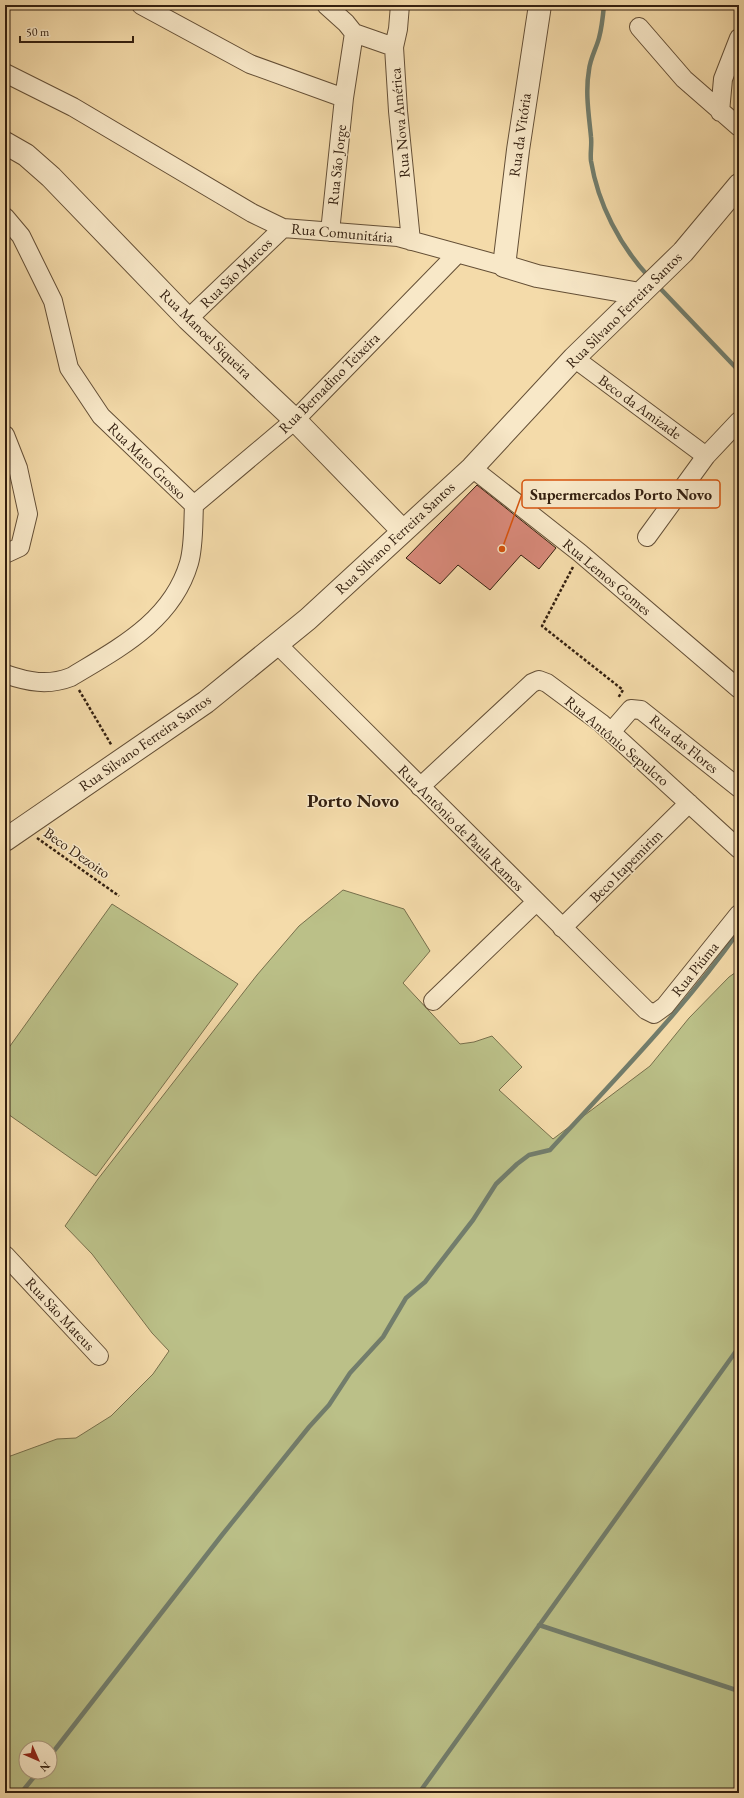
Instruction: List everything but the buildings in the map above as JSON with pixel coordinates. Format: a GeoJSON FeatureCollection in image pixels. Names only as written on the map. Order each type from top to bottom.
{"type":"FeatureCollection","features":[{"type":"Feature","properties":{"kind":"street"},"geometry":{"type":"LineString","coordinates":[[141,5],[250,64],[344,98]]}},
{"type":"Feature","properties":{"kind":"street"},"geometry":{"type":"LineString","coordinates":[[326,5],[346,23],[354,33],[394,47]]}},
{"type":"Feature","properties":{"kind":"street","name":"Rua Nova América"},"geometry":{"type":"LineString","coordinates":[[400,5],[399,24],[394,47],[398,111],[411,241]]}},
{"type":"Feature","properties":{"kind":"street","name":"Rua da Vitória"},"geometry":{"type":"LineString","coordinates":[[504,266],[518,150],[540,5]]}},
{"type":"Feature","properties":{"kind":"street"},"geometry":{"type":"LineString","coordinates":[[639,27],[684,79],[739,127]]}},
{"type":"Feature","properties":{"kind":"street","name":"Rua São Jorge"},"geometry":{"type":"LineString","coordinates":[[330,232],[344,98],[354,33]]}},
{"type":"Feature","properties":{"kind":"street"},"geometry":{"type":"LineString","coordinates":[[720,112],[723,79],[739,38]]}},
{"type":"Feature","properties":{"kind":"street","name":"Rua Comunitária"},"geometry":{"type":"LineString","coordinates":[[5,73],[73,106],[252,213],[283,228],[398,238],[536,276],[640,294]]}},
{"type":"Feature","properties":{"kind":"street","name":"Rua Manoel Siqueira"},"geometry":{"type":"LineString","coordinates":[[5,143],[26,155],[51,177],[188,319],[295,420],[403,530]]}},
{"type":"Feature","properties":{"kind":"street","name":"Rua Silvano Ferreira Santos"},"geometry":{"type":"LineString","coordinates":[[14,834],[206,702],[277,644],[472,468],[574,358],[683,252],[739,185]]}},
{"type":"Feature","properties":{"kind":"street","name":"Rua Mato Grosso"},"geometry":{"type":"LineString","coordinates":[[5,217],[21,236],[52,301],[69,368],[101,416],[194,505],[190,561],[184,579],[168,605],[136,638],[71,678],[44,683],[25,681],[5,674]]}},
{"type":"Feature","properties":{"kind":"street","name":"Rua São Marcos"},"geometry":{"type":"LineString","coordinates":[[188,319],[283,228]]}},
{"type":"Feature","properties":{"kind":"street","name":"Rua Bernadino Teixeira"},"geometry":{"type":"LineString","coordinates":[[194,505],[295,420],[457,254]]}},
{"type":"Feature","properties":{"kind":"street","name":"Beco da Amizade"},"geometry":{"type":"LineString","coordinates":[[574,358],[706,456]]}},
{"type":"Feature","properties":{"kind":"street"},"geometry":{"type":"LineString","coordinates":[[647,537],[706,456],[737,427]]}},
{"type":"Feature","properties":{"kind":"street"},"geometry":{"type":"LineString","coordinates":[[5,435],[18,468],[28,514],[20,547],[5,554]]}},
{"type":"Feature","properties":{"kind":"street","name":"Rua Lemos Gomes"},"geometry":{"type":"LineString","coordinates":[[472,468],[580,553],[739,689]]}},
{"type":"Feature","properties":{"kind":"street","name":"Rua Antônio de Paula Ramos"},"geometry":{"type":"LineString","coordinates":[[277,644],[646,1010]]}},
{"type":"Feature","properties":{"kind":"street","name":"Rua Antônio Sepulcro"},"geometry":{"type":"LineString","coordinates":[[420,787],[532,683],[539,680],[547,683],[606,727],[739,849]]}},
{"type":"Feature","properties":{"kind":"street","name":"Rua das Flores"},"geometry":{"type":"LineString","coordinates":[[606,727],[631,709],[641,710],[739,788]]}},
{"type":"Feature","properties":{"kind":"street","name":"Beco Itapemirim"},"geometry":{"type":"LineString","coordinates":[[562,928],[689,803]]}},
{"type":"Feature","properties":{"kind":"street"},"geometry":{"type":"LineString","coordinates":[[433,1001],[536,902]]}},
{"type":"Feature","properties":{"kind":"street","name":"Rua Piúma"},"geometry":{"type":"LineString","coordinates":[[646,1010],[654,1014],[665,1006],[739,914]]}},
{"type":"Feature","properties":{"kind":"street","name":"Rua São Mateus"},"geometry":{"type":"LineString","coordinates":[[5,1255],[99,1356]]}},
{"type":"Feature","properties":{"kind":"path"},"geometry":{"type":"LineString","coordinates":[[580,553],[542,626],[623,690],[606,727]]}},
{"type":"Feature","properties":{"kind":"path"},"geometry":{"type":"LineString","coordinates":[[71,678],[121,761]]}},
{"type":"Feature","properties":{"kind":"path","name":"Beco Dezoito"},"geometry":{"type":"LineString","coordinates":[[14,834],[119,896]]}},
{"type":"Feature","properties":{"kind":"green space"},"geometry":{"type":"Polygon","coordinates":[[[343,890],[404,909],[430,951],[403,983],[460,1044],[474,1042],[492,1036],[522,1067],[499,1090],[553,1139],[650,1066],[689,1018],[729,977],[739,970],[739,1793],[5,1793],[5,1458],[57,1439],[76,1438],[111,1416],[153,1374],[169,1351],[152,1333],[92,1254],[65,1226],[98,1179],[257,975],[299,926],[343,890]]]}},
{"type":"Feature","properties":{"kind":"green space"},"geometry":{"type":"Polygon","coordinates":[[[112,904],[238,984],[96,1176],[5,1112],[5,1053],[112,904]]]}},
{"type":"Feature","properties":{"kind":"waterway"},"geometry":{"type":"LineString","coordinates":[[604,5],[600,34],[591,62],[588,78],[587,95],[591,140],[591,161],[599,193],[612,224],[638,265],[649,277]]}},
{"type":"Feature","properties":{"kind":"waterway"},"geometry":{"type":"LineString","coordinates":[[657,285],[739,371]]}},
{"type":"Feature","properties":{"kind":"waterway"},"geometry":{"type":"LineString","coordinates":[[58,1746],[222,1535],[309,1427],[329,1405],[350,1373],[383,1337],[406,1298],[425,1282],[473,1220],[496,1184],[529,1155],[550,1150],[672,1016],[695,989],[739,931]]}},
{"type":"Feature","properties":{"kind":"waterway"},"geometry":{"type":"LineString","coordinates":[[419,1793],[739,1347]]}},
{"type":"Feature","properties":{"kind":"waterway"},"geometry":{"type":"LineString","coordinates":[[539,1625],[739,1691]]}},
{"type":"Feature","properties":{"kind":"waterway"},"geometry":{"type":"LineString","coordinates":[[21,1793],[32,1780]]}},
{"type":"Feature","properties":{"kind":"place","name":"Supermercados Porto Novo"},"geometry":{"type":"Point","coordinates":[502,549]}},
{"type":"Feature","properties":{"kind":"district","name":"Porto Novo"},"geometry":{"type":"Point","coordinates":[353,800]}}]}
